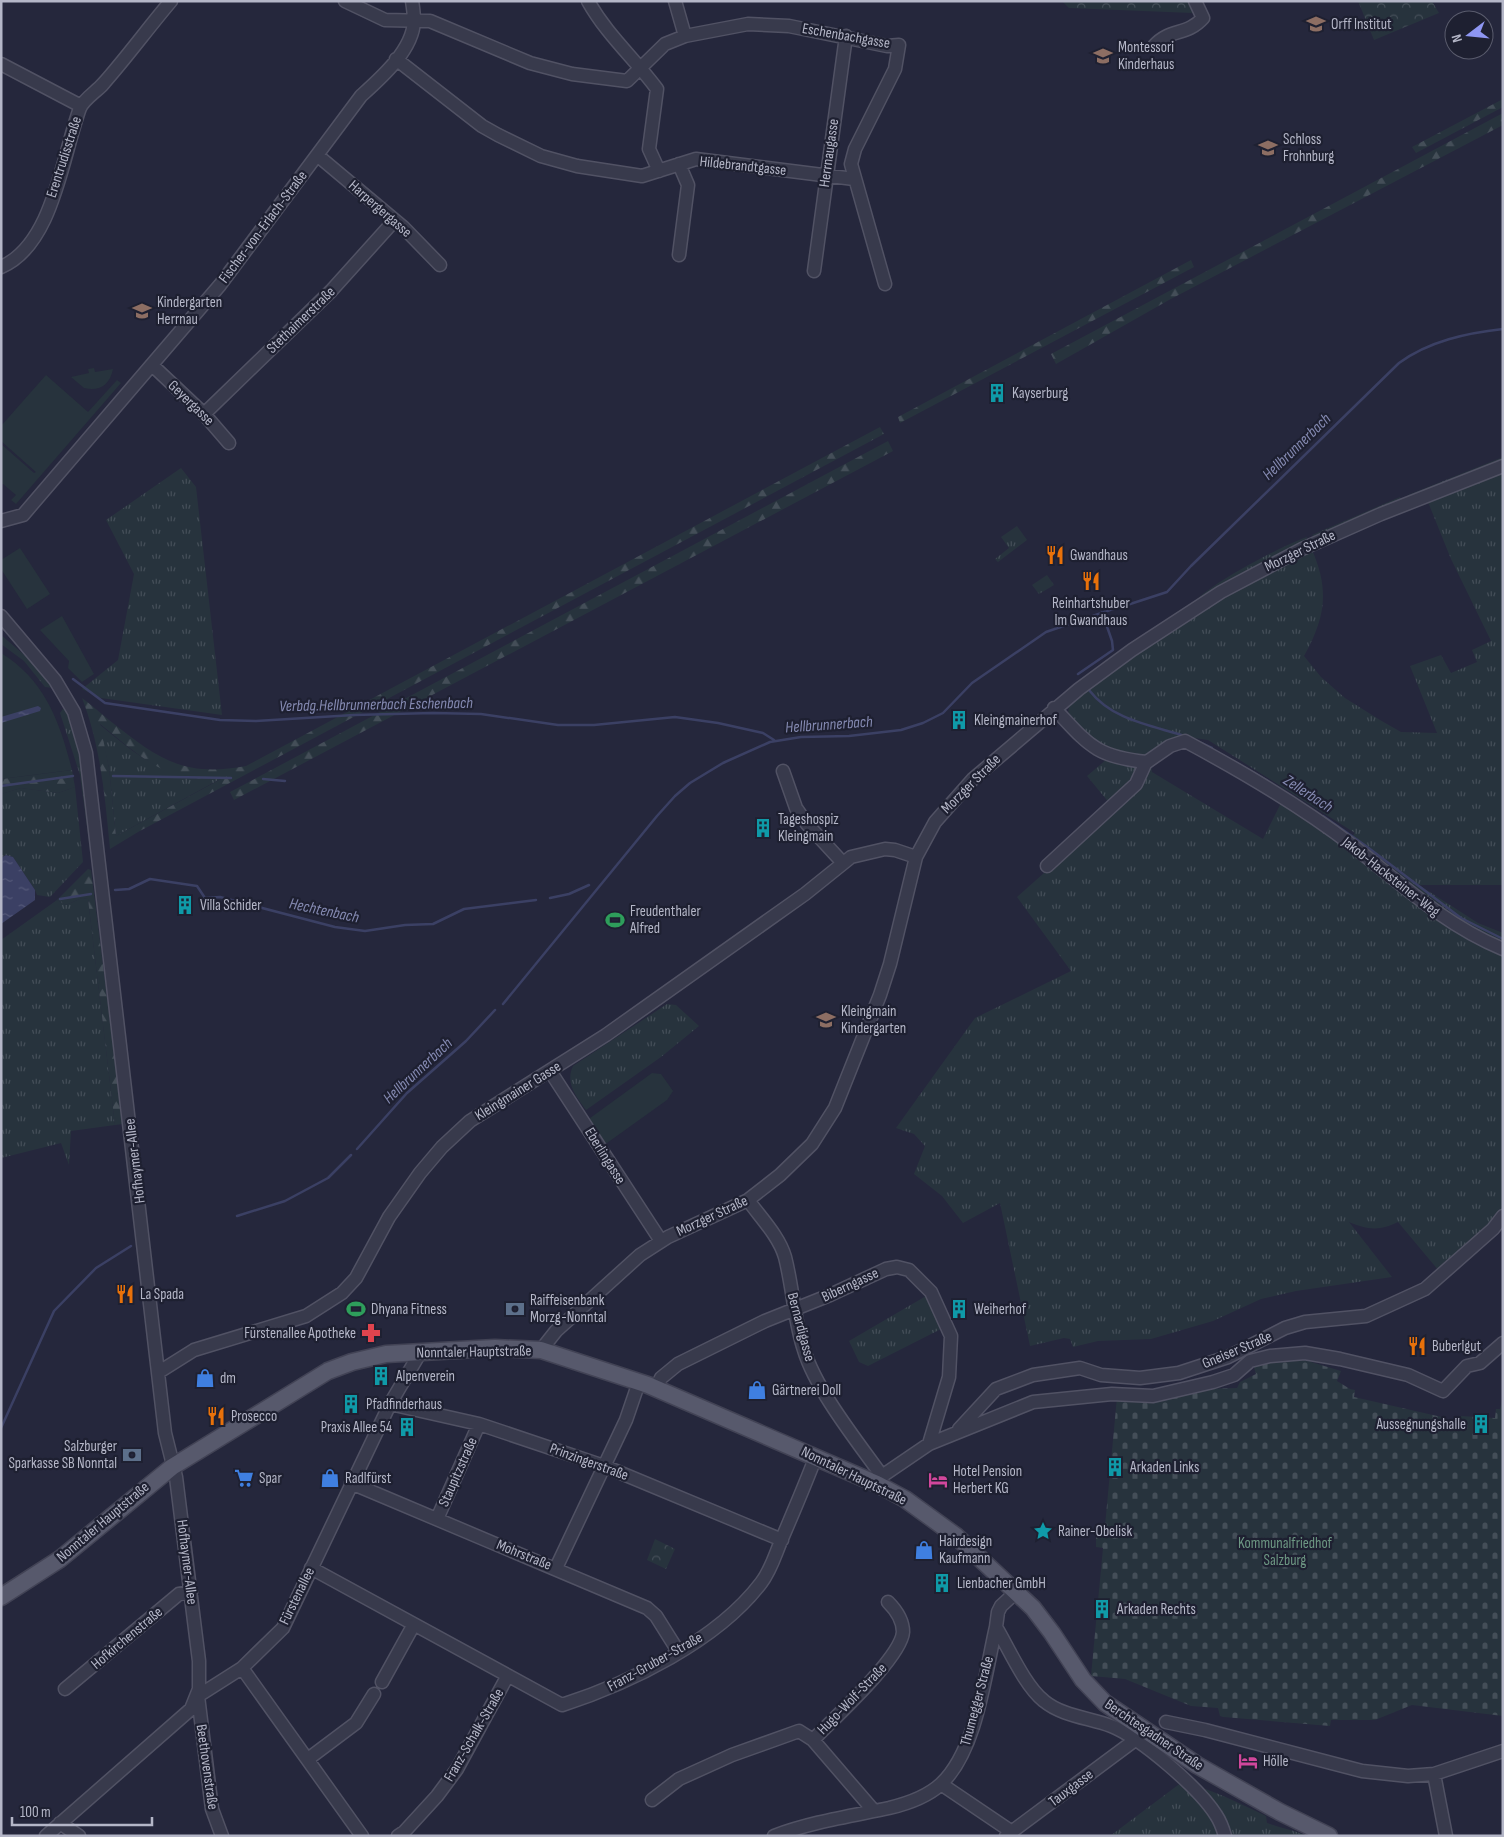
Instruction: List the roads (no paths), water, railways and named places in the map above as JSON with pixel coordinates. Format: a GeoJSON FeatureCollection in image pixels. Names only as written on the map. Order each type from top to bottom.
{"type":"FeatureCollection","features":[{"type":"Feature","properties":{"kind":"main road","name":"Nonntaler Hauptstraße"},"geometry":{"type":"LineString","coordinates":[[1,1597],[60,1559],[172,1467],[328,1371],[352,1362],[386,1354],[495,1348],[541,1350],[640,1382],[816,1456],[879,1480],[946,1528],[1016,1592]]}},
{"type":"Feature","properties":{"kind":"main road","name":"Berchtesgadner Straße"},"geometry":{"type":"LineString","coordinates":[[1016,1592],[1033,1608],[1052,1632],[1083,1680],[1105,1703],[1196,1765],[1280,1812],[1329,1836]]}},
{"type":"Feature","properties":{"kind":"street","name":"Erentrudisstraße"},"geometry":{"type":"LineString","coordinates":[[1,267],[23,254],[36,237],[54,192],[81,106],[103,84],[171,1]]}},
{"type":"Feature","properties":{"kind":"street"},"geometry":{"type":"LineString","coordinates":[[344,1],[385,20],[414,22]]}},
{"type":"Feature","properties":{"kind":"street","name":"Fischer-von-Erlach-Straße"},"geometry":{"type":"LineString","coordinates":[[1,521],[23,515],[220,285],[361,96],[378,81],[409,41],[414,22],[412,1]]}},
{"type":"Feature","properties":{"kind":"street"},"geometry":{"type":"LineString","coordinates":[[588,1],[598,19],[630,58],[641,68],[657,90],[649,149],[659,171]]}},
{"type":"Feature","properties":{"kind":"street"},"geometry":{"type":"LineString","coordinates":[[675,1],[685,36]]}},
{"type":"Feature","properties":{"kind":"street"},"geometry":{"type":"LineString","coordinates":[[1154,46],[1162,38],[1195,27],[1203,18],[1196,1]]}},
{"type":"Feature","properties":{"kind":"street","name":"Eschenbachgasse"},"geometry":{"type":"LineString","coordinates":[[414,22],[430,21],[530,64],[572,74],[627,81],[665,44],[685,36],[758,23],[846,36],[886,46],[899,45],[896,69],[855,149],[851,164],[885,284]]}},
{"type":"Feature","properties":{"kind":"street","name":"Herrnaugasse"},"geometry":{"type":"LineString","coordinates":[[814,271],[846,36]]}},
{"type":"Feature","properties":{"kind":"street","name":"Hildebrandtgasse"},"geometry":{"type":"LineString","coordinates":[[396,59],[482,126],[541,156],[577,166],[640,176],[696,159],[854,179]]}},
{"type":"Feature","properties":{"kind":"street"},"geometry":{"type":"LineString","coordinates":[[1,64],[81,106]]}},
{"type":"Feature","properties":{"kind":"street","name":"Harpergergasse"},"geometry":{"type":"LineString","coordinates":[[317,155],[403,227],[440,265]]}},
{"type":"Feature","properties":{"kind":"street"},"geometry":{"type":"LineString","coordinates":[[679,164],[688,185],[679,255]]}},
{"type":"Feature","properties":{"kind":"street","name":"Stethaimerstraße"},"geometry":{"type":"LineString","coordinates":[[204,414],[332,291],[394,221]]}},
{"type":"Feature","properties":{"kind":"street","name":"Geyergasse"},"geometry":{"type":"LineString","coordinates":[[152,365],[204,414],[229,442]]}},
{"type":"Feature","properties":{"kind":"street","name":"Morzger Straße"},"geometry":{"type":"LineString","coordinates":[[541,1350],[556,1331],[620,1272],[661,1241],[748,1200],[808,1150],[833,1112],[885,981],[916,858],[935,822],[956,796],[1054,708],[1169,625],[1263,569],[1381,514],[1503,466]]}},
{"type":"Feature","properties":{"kind":"street","name":"Hofhaymer-Allee"},"geometry":{"type":"LineString","coordinates":[[1,616],[48,670],[70,704],[84,748],[96,831],[167,1441],[176,1477],[199,1661],[198,1696]]}},
{"type":"Feature","properties":{"kind":"street","name":"Hofhaymer-Allee"},"geometry":{"type":"LineString","coordinates":[[1,630],[23,643]]}},
{"type":"Feature","properties":{"kind":"street"},"geometry":{"type":"LineString","coordinates":[[1047,866],[1136,784],[1146,762],[1128,760],[1098,751],[1054,708]]}},
{"type":"Feature","properties":{"kind":"street","name":"Jakob-Hacksteiner-Weg"},"geometry":{"type":"LineString","coordinates":[[1146,762],[1170,746],[1186,741],[1247,775],[1300,809],[1352,846],[1449,922],[1503,949]]}},
{"type":"Feature","properties":{"kind":"street"},"geometry":{"type":"LineString","coordinates":[[783,770],[796,808],[813,831],[843,863]]}},
{"type":"Feature","properties":{"kind":"street","name":"Kleingmainer Gasse"},"geometry":{"type":"LineString","coordinates":[[159,1372],[194,1350],[306,1316],[342,1292],[356,1278],[389,1217],[420,1174],[442,1147],[470,1121],[606,1035],[805,894],[851,857],[885,849],[895,850],[916,858]]}},
{"type":"Feature","properties":{"kind":"street","name":"Eberlingasse"},"geometry":{"type":"LineString","coordinates":[[550,1071],[661,1241]]}},
{"type":"Feature","properties":{"kind":"street","name":"Bernardigasse"},"geometry":{"type":"LineString","coordinates":[[748,1200],[773,1234],[785,1256],[794,1310],[809,1364],[879,1480]]}},
{"type":"Feature","properties":{"kind":"street","name":"Gneiser Straße"},"geometry":{"type":"LineString","coordinates":[[957,1431],[996,1389],[1034,1375],[1080,1368],[1101,1375],[1140,1378],[1179,1373],[1228,1357],[1285,1328],[1305,1322],[1366,1316],[1425,1289],[1493,1229],[1503,1216]]}},
{"type":"Feature","properties":{"kind":"street","name":"Biberngasse"},"geometry":{"type":"LineString","coordinates":[[656,1388],[661,1378],[678,1364],[765,1321],[886,1269],[896,1267],[909,1270],[918,1278],[937,1302],[951,1336],[952,1348],[949,1377],[929,1444]]}},
{"type":"Feature","properties":{"kind":"street","name":"Gneiser Straße"},"geometry":{"type":"LineString","coordinates":[[879,1480],[929,1444],[957,1431],[1045,1400],[1112,1394],[1153,1396],[1213,1382],[1234,1374],[1255,1359],[1305,1353],[1374,1366],[1408,1375],[1443,1391],[1466,1366],[1480,1363],[1503,1343]]}},
{"type":"Feature","properties":{"kind":"street","name":"Fürstenallee"},"geometry":{"type":"LineString","coordinates":[[46,1836],[187,1714],[198,1696],[242,1668],[283,1628],[390,1404],[420,1353]]}},
{"type":"Feature","properties":{"kind":"street"},"geometry":{"type":"LineString","coordinates":[[556,1568],[626,1419],[640,1382]]}},
{"type":"Feature","properties":{"kind":"street","name":"Prinzingerstraße"},"geometry":{"type":"LineString","coordinates":[[390,1404],[479,1424],[604,1466],[782,1540]]}},
{"type":"Feature","properties":{"kind":"street","name":"Staupitzstraße"},"geometry":{"type":"LineString","coordinates":[[437,1519],[479,1424]]}},
{"type":"Feature","properties":{"kind":"street","name":"Franz-Gruber-Straße"},"geometry":{"type":"LineString","coordinates":[[311,1568],[413,1626],[562,1706],[620,1684],[678,1652],[710,1632],[751,1594],[770,1569],[798,1507],[816,1456]]}},
{"type":"Feature","properties":{"kind":"street","name":"Mohrstraße"},"geometry":{"type":"LineString","coordinates":[[351,1483],[647,1608],[656,1616],[678,1652]]}},
{"type":"Feature","properties":{"kind":"street","name":"Hofkirchenstraße"},"geometry":{"type":"LineString","coordinates":[[65,1690],[179,1594],[190,1592]]}},
{"type":"Feature","properties":{"kind":"street","name":"Thumegger Straße"},"geometry":{"type":"LineString","coordinates":[[774,1836],[796,1828],[874,1811],[908,1801],[941,1784],[969,1742],[998,1612],[1001,1606],[1016,1592]]}},
{"type":"Feature","properties":{"kind":"street","name":"Hugo-Wolf-Straße"},"geometry":{"type":"LineString","coordinates":[[874,1811],[812,1740],[894,1655],[903,1631],[897,1612],[888,1602]]}},
{"type":"Feature","properties":{"kind":"street"},"geometry":{"type":"LineString","coordinates":[[382,1682],[413,1626]]}},
{"type":"Feature","properties":{"kind":"street"},"geometry":{"type":"LineString","coordinates":[[996,1627],[1032,1687],[1046,1703],[1060,1710],[1110,1726],[1135,1740],[1189,1784],[1209,1805],[1217,1816],[1225,1836]]}},
{"type":"Feature","properties":{"kind":"street"},"geometry":{"type":"LineString","coordinates":[[242,1668],[362,1836]]}},
{"type":"Feature","properties":{"kind":"street","name":"Franz-Schalk-Straße"},"geometry":{"type":"LineString","coordinates":[[404,1834],[437,1796],[457,1769],[507,1677]]}},
{"type":"Feature","properties":{"kind":"street"},"geometry":{"type":"LineString","coordinates":[[308,1759],[356,1723],[374,1694]]}},
{"type":"Feature","properties":{"kind":"street","name":"Beethovenstraße"},"geometry":{"type":"LineString","coordinates":[[198,1696],[212,1809],[222,1836]]}},
{"type":"Feature","properties":{"kind":"street"},"geometry":{"type":"LineString","coordinates":[[1166,1722],[1214,1732],[1362,1771],[1408,1776],[1434,1774],[1503,1751]]}},
{"type":"Feature","properties":{"kind":"street"},"geometry":{"type":"LineString","coordinates":[[652,1800],[679,1779],[732,1755],[799,1731],[812,1740]]}},
{"type":"Feature","properties":{"kind":"street","name":"Tauxgasse"},"geometry":{"type":"LineString","coordinates":[[1009,1834],[1135,1740]]}},
{"type":"Feature","properties":{"kind":"street"},"geometry":{"type":"LineString","coordinates":[[1434,1774],[1446,1836]]}},
{"type":"Feature","properties":{"kind":"street"},"geometry":{"type":"LineString","coordinates":[[941,1784],[1009,1834]]}},
{"type":"Feature","properties":{"kind":"street"},"geometry":{"type":"LineString","coordinates":[[60,1823],[79,1836]]}},
{"type":"Feature","properties":{"kind":"water"},"geometry":{"type":"Polygon","coordinates":[[[38,706],[41,708],[40,711],[1,723],[1,717],[38,706]]]}},
{"type":"Feature","properties":{"kind":"water"},"geometry":{"type":"Polygon","coordinates":[[[6,855],[13,857],[35,890],[35,900],[1,924],[1,858],[6,855]]]}},
{"type":"Feature","properties":{"kind":"waterway","name":"Hellbrunnerbach"},"geometry":{"type":"LineString","coordinates":[[1121,607],[1167,592],[1191,566],[1399,363],[1423,349],[1449,339],[1503,329]]}},
{"type":"Feature","properties":{"kind":"waterway","name":"Hellbrunnerbach"},"geometry":{"type":"LineString","coordinates":[[503,1004],[657,816],[690,783],[723,763],[770,742],[801,737],[849,736],[901,730],[923,723],[943,713],[972,683],[1046,632],[1113,609]]}},
{"type":"Feature","properties":{"kind":"waterway","name":"Zellerbach"},"geometry":{"type":"LineString","coordinates":[[1078,674],[1113,650],[1112,641],[1102,612]]}},
{"type":"Feature","properties":{"kind":"waterway","name":"Verbdg.Hellbrunnerbach Eschenbach"},"geometry":{"type":"LineString","coordinates":[[73,679],[105,703],[220,720],[256,721],[354,715],[433,713],[481,714],[558,725],[594,725],[675,717],[718,723],[763,733],[774,740]]}},
{"type":"Feature","properties":{"kind":"waterway","name":"Zellerbach"},"geometry":{"type":"LineString","coordinates":[[1089,690],[1098,700],[1120,715],[1145,725],[1185,736]]}},
{"type":"Feature","properties":{"kind":"waterway","name":"Zellerbach"},"geometry":{"type":"LineString","coordinates":[[1201,743],[1212,748]]}},
{"type":"Feature","properties":{"kind":"waterway","name":"Zellerbach"},"geometry":{"type":"LineString","coordinates":[[1221,754],[1268,781]]}},
{"type":"Feature","properties":{"kind":"waterway","name":"Hechtenbach"},"geometry":{"type":"LineString","coordinates":[[1,786],[73,776]]}},
{"type":"Feature","properties":{"kind":"waterway","name":"Hechtenbach"},"geometry":{"type":"LineString","coordinates":[[113,776],[231,778]]}},
{"type":"Feature","properties":{"kind":"waterway","name":"Hechtenbach"},"geometry":{"type":"LineString","coordinates":[[263,779],[285,781]]}},
{"type":"Feature","properties":{"kind":"waterway","name":"Zellerbach"},"geometry":{"type":"LineString","coordinates":[[1323,816],[1461,918],[1503,939]]}},
{"type":"Feature","properties":{"kind":"waterway","name":"Hechtenbach"},"geometry":{"type":"LineString","coordinates":[[115,890],[129,889],[150,879],[197,886],[205,898],[220,897],[335,927],[365,931],[405,925],[433,924],[464,909],[536,900]]}},
{"type":"Feature","properties":{"kind":"waterway","name":"Hechtenbach"},"geometry":{"type":"LineString","coordinates":[[550,898],[569,894],[589,885]]}},
{"type":"Feature","properties":{"kind":"waterway","name":"Hechtenbach"},"geometry":{"type":"LineString","coordinates":[[60,899],[91,894]]}},
{"type":"Feature","properties":{"kind":"waterway","name":"Hellbrunnerbach"},"geometry":{"type":"LineString","coordinates":[[357,1149],[407,1093],[466,1041],[495,1010]]}},
{"type":"Feature","properties":{"kind":"waterway","name":"Hellbrunnerbach"},"geometry":{"type":"LineString","coordinates":[[237,1216],[285,1201],[328,1178],[351,1155]]}},
{"type":"Feature","properties":{"kind":"waterway","name":"Hellbrunnerbach"},"geometry":{"type":"LineString","coordinates":[[1,1428],[54,1311],[96,1268],[131,1246]]}},
{"type":"Feature","properties":{"kind":"place","name":"Orff Institut"},"geometry":{"type":"Point","coordinates":[1316,24]}},
{"type":"Feature","properties":{"kind":"place","name":"Montessori Kinderhaus"},"geometry":{"type":"Point","coordinates":[1103,56]}},
{"type":"Feature","properties":{"kind":"place","name":"Schloss Frohnburg"},"geometry":{"type":"Point","coordinates":[1268,148]}},
{"type":"Feature","properties":{"kind":"place","name":"Kindergarten Herrnau"},"geometry":{"type":"Point","coordinates":[142,311]}},
{"type":"Feature","properties":{"kind":"place","name":"Kayserburg"},"geometry":{"type":"Point","coordinates":[997,393]}},
{"type":"Feature","properties":{"kind":"place","name":"Gwandhaus"},"geometry":{"type":"Point","coordinates":[1055,555]}},
{"type":"Feature","properties":{"kind":"place","name":"Reinhartshuber Im Gwandhaus"},"geometry":{"type":"Point","coordinates":[1091,581]}},
{"type":"Feature","properties":{"kind":"place","name":"Kleingmainerhof"},"geometry":{"type":"Point","coordinates":[959,720]}},
{"type":"Feature","properties":{"kind":"place","name":"Tageshospiz Kleingmain"},"geometry":{"type":"Point","coordinates":[763,828]}},
{"type":"Feature","properties":{"kind":"place","name":"Villa Schider"},"geometry":{"type":"Point","coordinates":[185,905]}},
{"type":"Feature","properties":{"kind":"place","name":"Freudenthaler Alfred"},"geometry":{"type":"Point","coordinates":[615,920]}},
{"type":"Feature","properties":{"kind":"place","name":"Kleingmain Kindergarten"},"geometry":{"type":"Point","coordinates":[826,1020]}},
{"type":"Feature","properties":{"kind":"place","name":"La Spada"},"geometry":{"type":"Point","coordinates":[125,1294]}},
{"type":"Feature","properties":{"kind":"place","name":"Dhyana Fitness"},"geometry":{"type":"Point","coordinates":[356,1309]}},
{"type":"Feature","properties":{"kind":"place","name":"Raiffeisenbank Morzg-Nonntal"},"geometry":{"type":"Point","coordinates":[515,1309]}},
{"type":"Feature","properties":{"kind":"place","name":"Weiherhof"},"geometry":{"type":"Point","coordinates":[959,1309]}},
{"type":"Feature","properties":{"kind":"place","name":"Fürstenallee Apotheke"},"geometry":{"type":"Point","coordinates":[371,1333]}},
{"type":"Feature","properties":{"kind":"place","name":"Buberlgut"},"geometry":{"type":"Point","coordinates":[1417,1346]}},
{"type":"Feature","properties":{"kind":"place","name":"Alpenverein"},"geometry":{"type":"Point","coordinates":[381,1376]}},
{"type":"Feature","properties":{"kind":"place","name":"dm"},"geometry":{"type":"Point","coordinates":[205,1378]}},
{"type":"Feature","properties":{"kind":"place","name":"Gärtnerei Doll"},"geometry":{"type":"Point","coordinates":[757,1390]}},
{"type":"Feature","properties":{"kind":"place","name":"Pfadfinderhaus"},"geometry":{"type":"Point","coordinates":[351,1404]}},
{"type":"Feature","properties":{"kind":"place","name":"Prosecco"},"geometry":{"type":"Point","coordinates":[216,1416]}},
{"type":"Feature","properties":{"kind":"place","name":"Aussegnungshalle"},"geometry":{"type":"Point","coordinates":[1481,1424]}},
{"type":"Feature","properties":{"kind":"place","name":"Praxis Allee 54"},"geometry":{"type":"Point","coordinates":[407,1427]}},
{"type":"Feature","properties":{"kind":"place","name":"Salzburger Sparkasse SB Nonntal"},"geometry":{"type":"Point","coordinates":[132,1455]}},
{"type":"Feature","properties":{"kind":"place","name":"Arkaden Links"},"geometry":{"type":"Point","coordinates":[1115,1467]}},
{"type":"Feature","properties":{"kind":"place","name":"Spar"},"geometry":{"type":"Point","coordinates":[244,1478]}},
{"type":"Feature","properties":{"kind":"place","name":"Radlfürst"},"geometry":{"type":"Point","coordinates":[330,1478]}},
{"type":"Feature","properties":{"kind":"place","name":"Hotel Pension Herbert KG"},"geometry":{"type":"Point","coordinates":[938,1480]}},
{"type":"Feature","properties":{"kind":"place","name":"Rainer-Obelisk"},"geometry":{"type":"Point","coordinates":[1043,1531]}},
{"type":"Feature","properties":{"kind":"place","name":"Hairdesign Kaufmann"},"geometry":{"type":"Point","coordinates":[924,1550]}},
{"type":"Feature","properties":{"kind":"place","name":"Lienbacher GmbH"},"geometry":{"type":"Point","coordinates":[942,1583]}},
{"type":"Feature","properties":{"kind":"place","name":"Arkaden Rechts"},"geometry":{"type":"Point","coordinates":[1102,1609]}},
{"type":"Feature","properties":{"kind":"place","name":"Hölle"},"geometry":{"type":"Point","coordinates":[1248,1761]}},
{"type":"Feature","properties":{"kind":"park label","name":"Kommunalfriedhof Salzburg"},"geometry":{"type":"Point","coordinates":[1285,1552]}}]}
